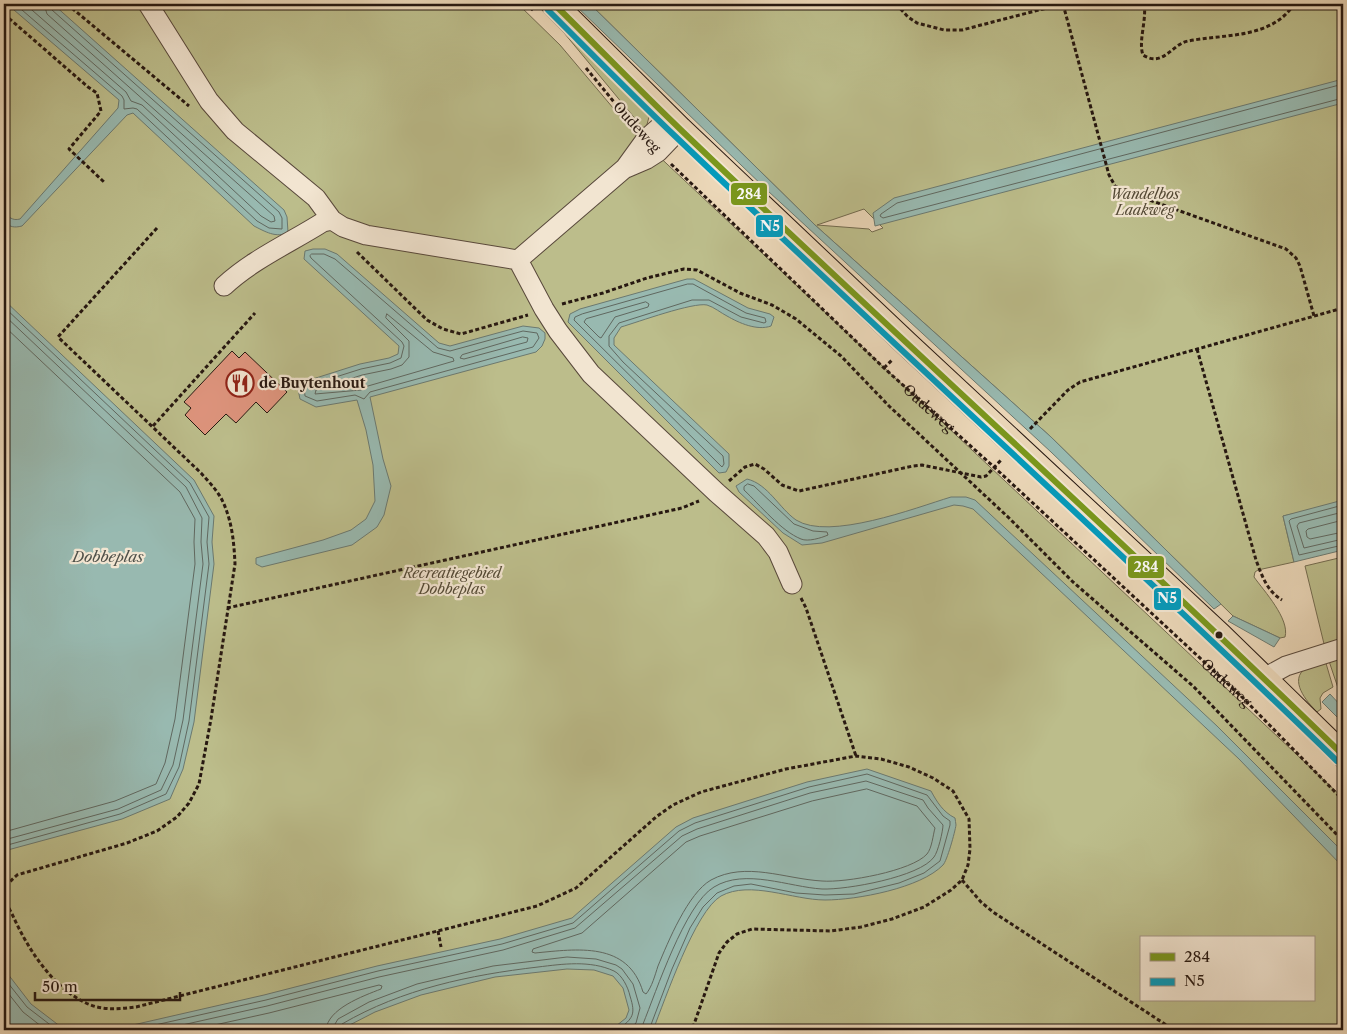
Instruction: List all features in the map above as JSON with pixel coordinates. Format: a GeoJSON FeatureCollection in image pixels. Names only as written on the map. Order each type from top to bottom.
{"type":"FeatureCollection","features":[{"type":"Feature","properties":{"kind":"main road","name":"Oudeweg"},"geometry":{"type":"LineString","coordinates":[[545,8],[675,123],[907,344],[1221,636],[1343,755]]}},
{"type":"Feature","properties":{"kind":"street"},"geometry":{"type":"LineString","coordinates":[[148,4],[209,101],[235,131],[316,198],[332,220],[343,227],[366,235],[518,260]]}},
{"type":"Feature","properties":{"kind":"street"},"geometry":{"type":"LineString","coordinates":[[518,260],[625,168],[647,159],[652,146],[675,123]]}},
{"type":"Feature","properties":{"kind":"street"},"geometry":{"type":"LineString","coordinates":[[224,286],[257,261],[323,222],[332,220]]}},
{"type":"Feature","properties":{"kind":"street"},"geometry":{"type":"LineString","coordinates":[[518,260],[536,312],[558,331],[591,374],[717,493],[766,536],[778,552],[792,584]]}},
{"type":"Feature","properties":{"kind":"street"},"geometry":{"type":"LineString","coordinates":[[1264,678],[1286,666],[1343,648]]}},
{"type":"Feature","properties":{"kind":"path"},"geometry":{"type":"LineString","coordinates":[[526,4],[545,8]]}},
{"type":"Feature","properties":{"kind":"path"},"geometry":{"type":"LineString","coordinates":[[896,4],[908,17],[917,23],[944,30],[962,30],[1063,4],[1109,175],[1115,186],[1286,249],[1292,253],[1300,266],[1314,316]]}},
{"type":"Feature","properties":{"kind":"path"},"geometry":{"type":"LineString","coordinates":[[1144,4],[1146,16],[1141,49],[1143,55],[1153,59],[1170,53],[1186,41],[1267,28],[1282,19],[1294,4]]}},
{"type":"Feature","properties":{"kind":"path"},"geometry":{"type":"LineString","coordinates":[[4,14],[96,93],[101,111],[69,149],[104,182]]}},
{"type":"Feature","properties":{"kind":"path","name":"Oudeweg"},"geometry":{"type":"LineString","coordinates":[[582,63],[652,146],[884,368],[994,467],[1243,698],[1343,800]]}},
{"type":"Feature","properties":{"kind":"path"},"geometry":{"type":"LineString","coordinates":[[157,228],[58,336],[201,473],[221,498],[234,540],[235,564],[211,719],[198,784],[189,803],[177,817],[157,831],[127,843],[17,875],[9,882],[6,891],[6,901],[23,938],[48,973],[66,990],[99,1008],[136,1007],[537,906],[576,888],[673,805],[701,792],[786,769],[856,756],[881,759],[909,767],[933,778],[953,791],[970,819],[968,865],[962,880],[951,890],[924,907],[861,928],[831,931],[752,929],[737,934],[727,942],[720,953],[692,1030]]}},
{"type":"Feature","properties":{"kind":"path"},"geometry":{"type":"LineString","coordinates":[[536,312],[647,278],[684,269],[697,270],[740,293],[772,305],[796,319],[841,356],[888,406],[962,473],[1073,582],[1193,686],[1343,841]]}},
{"type":"Feature","properties":{"kind":"path"},"geometry":{"type":"LineString","coordinates":[[1026,434],[1068,390],[1080,382],[1343,308]]}},
{"type":"Feature","properties":{"kind":"path"},"geometry":{"type":"LineString","coordinates":[[153,426],[255,313]]}},
{"type":"Feature","properties":{"kind":"path"},"geometry":{"type":"LineString","coordinates":[[1197,349],[1256,560],[1263,579],[1273,593],[1282,600]]}},
{"type":"Feature","properties":{"kind":"path"},"geometry":{"type":"LineString","coordinates":[[227,608],[682,508],[717,493],[750,465],[760,466],[782,485],[799,491],[913,466],[922,465],[981,477],[986,476],[994,467]]}},
{"type":"Feature","properties":{"kind":"path"},"geometry":{"type":"LineString","coordinates":[[806,608],[856,756]]}},
{"type":"Feature","properties":{"kind":"path"},"geometry":{"type":"LineString","coordinates":[[962,880],[981,902],[993,912],[1174,1030]]}},
{"type":"Feature","properties":{"kind":"path"},"geometry":{"type":"LineString","coordinates":[[438,932],[442,947]]}},
{"type":"Feature","properties":{"kind":"green space","name":"Recreatiegebied Dobbeplas"},"geometry":{"type":"Polygon","coordinates":[[[4,4],[518,4],[560,45],[635,134],[1343,798],[1343,1030],[4,1030],[4,4]]]}},
{"type":"Feature","properties":{"kind":"green space","name":"Wandelbos Laakweg"},"geometry":{"type":"Polygon","coordinates":[[[590,4],[1343,4],[1343,503],[1283,516],[1294,562],[1255,572],[1254,577],[1270,597],[1284,622],[1285,637],[1280,638],[1233,616],[1051,437],[815,225],[590,4]],[[864,209],[817,225],[869,229],[872,232],[883,228],[864,209]]]}},
{"type":"Feature","properties":{"kind":"green space"},"geometry":{"type":"Polygon","coordinates":[[[537,5],[544,5],[644,104],[649,117],[646,128],[642,127],[565,34],[537,5]]]}},
{"type":"Feature","properties":{"kind":"green space"},"geometry":{"type":"Polygon","coordinates":[[[1343,557],[1343,693],[1339,691],[1326,652],[1305,566],[1343,557]]]}},
{"type":"Feature","properties":{"kind":"green space"},"geometry":{"type":"Polygon","coordinates":[[[1325,660],[1333,687],[1323,693],[1320,698],[1321,709],[1317,712],[1304,697],[1299,685],[1299,679],[1301,673],[1306,668],[1325,660]]]}},
{"type":"Feature","properties":{"kind":"water"},"geometry":{"type":"Polygon","coordinates":[[[7,4],[53,4],[284,210],[287,217],[288,232],[279,235],[266,232],[254,226],[133,113],[127,115],[22,226],[12,227],[4,222],[4,212],[13,219],[20,219],[118,108],[119,100],[7,4]]]}},
{"type":"Feature","properties":{"kind":"water"},"geometry":{"type":"Polygon","coordinates":[[[574,4],[590,4],[815,225],[1051,437],[1221,604],[1214,609],[1051,452],[768,191],[574,4]]]}},
{"type":"Feature","properties":{"kind":"water"},"geometry":{"type":"Polygon","coordinates":[[[1343,79],[1343,103],[875,226],[873,213],[894,198],[1343,79]]]}},
{"type":"Feature","properties":{"kind":"water"},"geometry":{"type":"Polygon","coordinates":[[[325,249],[337,254],[439,343],[450,346],[523,326],[539,328],[545,333],[545,339],[542,346],[536,352],[370,397],[383,459],[391,486],[384,515],[377,527],[352,545],[262,567],[256,564],[256,558],[323,540],[351,530],[366,519],[375,501],[373,465],[366,430],[357,400],[316,407],[300,399],[297,384],[360,364],[389,358],[398,354],[399,346],[304,259],[305,251],[325,249]]]}},
{"type":"Feature","properties":{"kind":"water"},"geometry":{"type":"Polygon","coordinates":[[[687,279],[694,279],[748,308],[770,314],[774,317],[771,326],[760,328],[748,326],[710,306],[690,306],[621,327],[614,338],[614,345],[729,454],[729,466],[726,472],[719,473],[568,322],[570,314],[580,309],[687,279]]]}},
{"type":"Feature","properties":{"kind":"water","name":"Dobbeplas"},"geometry":{"type":"Polygon","coordinates":[[[4,300],[194,480],[214,516],[212,542],[214,564],[194,722],[183,769],[170,799],[122,819],[4,851],[4,300]]]}},
{"type":"Feature","properties":{"kind":"water"},"geometry":{"type":"Polygon","coordinates":[[[747,479],[767,491],[796,520],[811,525],[829,527],[850,525],[895,515],[951,497],[966,497],[975,500],[1217,726],[1343,852],[1343,867],[1239,759],[973,509],[954,505],[822,543],[802,545],[783,533],[739,492],[736,486],[747,479]]]}},
{"type":"Feature","properties":{"kind":"water"},"geometry":{"type":"Polygon","coordinates":[[[1343,500],[1343,550],[1294,562],[1283,516],[1343,500]]]}},
{"type":"Feature","properties":{"kind":"water"},"geometry":{"type":"Polygon","coordinates":[[[1233,616],[1280,638],[1274,647],[1228,621],[1233,616]]]}},
{"type":"Feature","properties":{"kind":"water"},"geometry":{"type":"Polygon","coordinates":[[[1330,694],[1343,708],[1343,723],[1322,702],[1330,694]]]}},
{"type":"Feature","properties":{"kind":"water"},"geometry":{"type":"Polygon","coordinates":[[[867,769],[931,791],[944,810],[955,818],[954,834],[943,865],[920,880],[904,886],[854,898],[813,899],[758,890],[732,892],[721,896],[711,905],[691,937],[653,1030],[611,1030],[626,1018],[629,1010],[623,988],[613,976],[594,970],[567,969],[495,977],[421,995],[375,1012],[340,1030],[111,1030],[264,995],[377,966],[500,939],[572,918],[676,827],[693,818],[807,782],[867,769]]]}},
{"type":"Feature","properties":{"kind":"water"},"geometry":{"type":"Polygon","coordinates":[[[4,969],[31,1004],[65,1030],[4,1030],[4,969]]]}},
{"type":"Feature","properties":{"kind":"building","name":"de Buytenhout"},"geometry":{"type":"Polygon","coordinates":[[[232,351],[239,358],[245,352],[287,392],[267,413],[256,402],[236,423],[226,414],[205,435],[185,415],[191,408],[184,402],[232,351]]]}},
{"type":"Feature","properties":{"kind":"transit line","name":"284"},"geometry":{"type":"LineString","coordinates":[[554,4],[682,131],[1179,598],[1343,755]]}},
{"type":"Feature","properties":{"kind":"transit line","name":"N5"},"geometry":{"type":"LineString","coordinates":[[548,10],[644,106],[758,215],[1173,604],[1337,761]]}},
{"type":"Feature","properties":{"kind":"place","name":"de Buytenhout"},"geometry":{"type":"Point","coordinates":[240,383]}}]}
